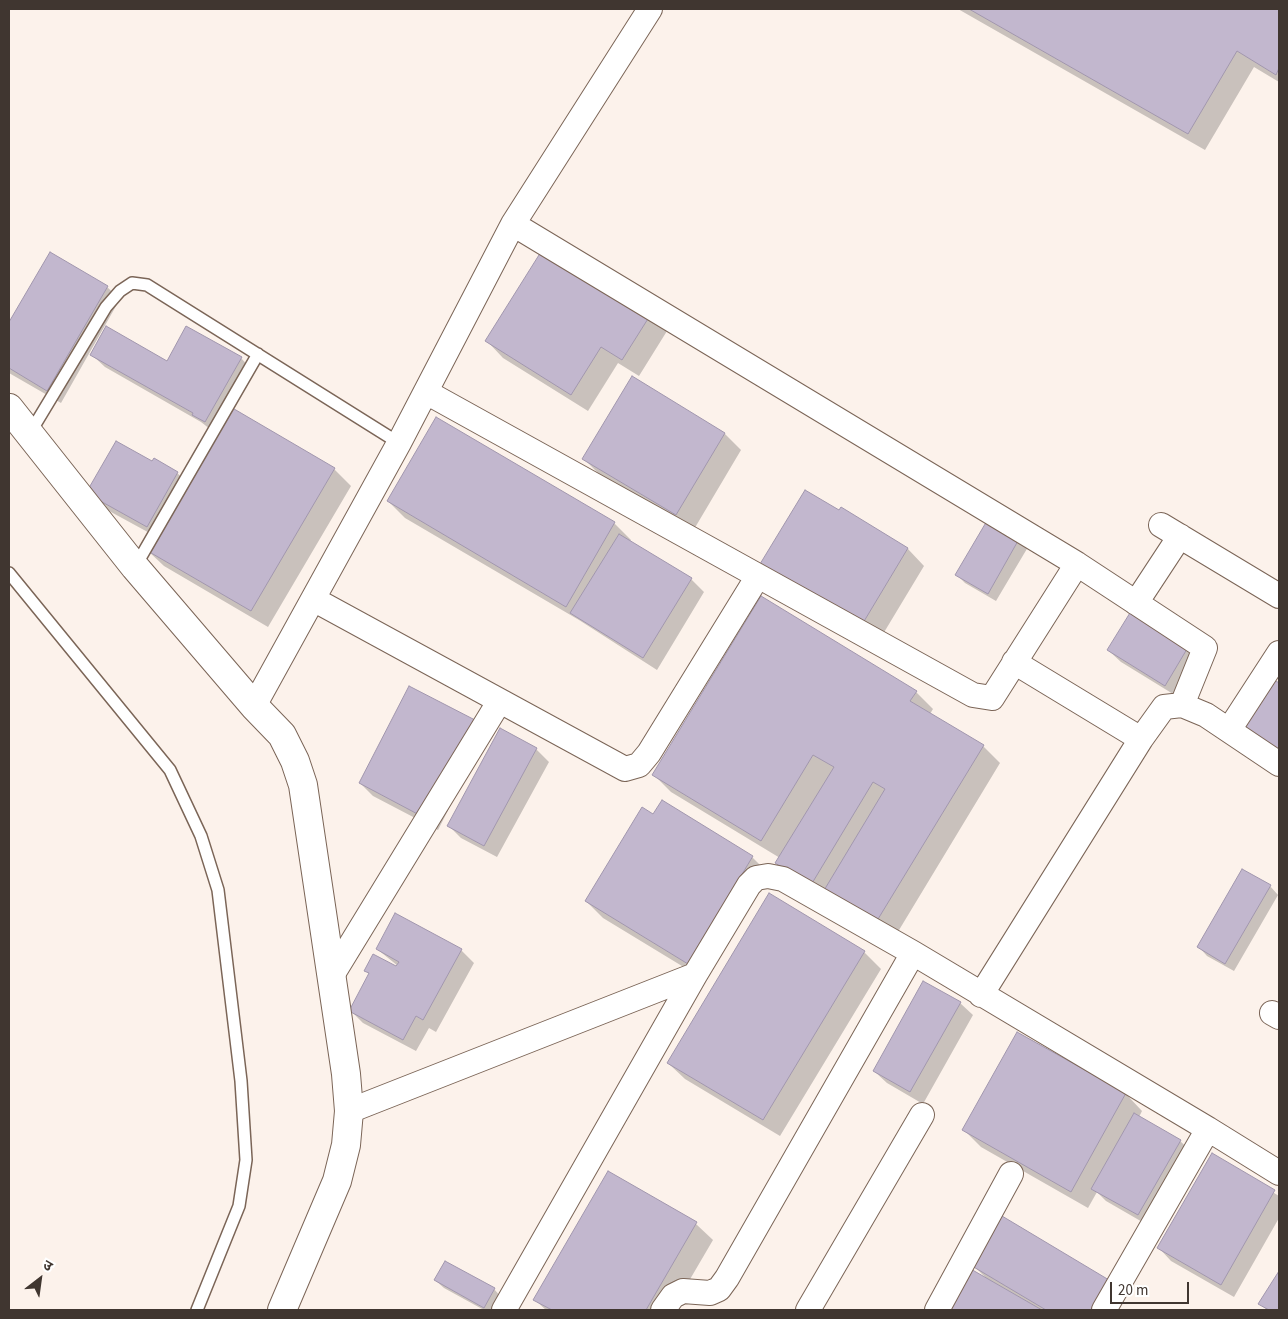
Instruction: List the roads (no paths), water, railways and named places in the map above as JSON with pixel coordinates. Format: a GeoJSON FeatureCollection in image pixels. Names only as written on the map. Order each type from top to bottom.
{"type":"FeatureCollection","features":[{"type":"Feature","properties":{"kind":"street"},"geometry":{"type":"LineString","coordinates":[[254,706],[400,443],[513,224],[650,9]]}},
{"type":"Feature","properties":{"kind":"street"},"geometry":{"type":"LineString","coordinates":[[513,224],[1077,564],[1205,648],[1182,705]]}},
{"type":"Feature","properties":{"kind":"street"},"geometry":{"type":"LineString","coordinates":[[426,392],[973,695],[992,698],[1077,564]]}},
{"type":"Feature","properties":{"kind":"street"},"geometry":{"type":"LineString","coordinates":[[9,408],[135,566],[254,706],[282,735],[295,761],[303,784],[346,1074],[349,1111],[346,1144],[337,1180],[282,1310]]}},
{"type":"Feature","properties":{"kind":"street"},"geometry":{"type":"LineString","coordinates":[[1136,603],[1170,530],[1279,596]]}},
{"type":"Feature","properties":{"kind":"street"},"geometry":{"type":"LineString","coordinates":[[313,599],[610,763],[625,769],[639,765],[649,753],[758,576]]}},
{"type":"Feature","properties":{"kind":"street"},"geometry":{"type":"LineString","coordinates":[[1229,730],[1279,654]]}},
{"type":"Feature","properties":{"kind":"street"},"geometry":{"type":"LineString","coordinates":[[1014,662],[1141,739]]}},
{"type":"Feature","properties":{"kind":"street"},"geometry":{"type":"LineString","coordinates":[[331,977],[499,702]]}},
{"type":"Feature","properties":{"kind":"street"},"geometry":{"type":"LineString","coordinates":[[981,995],[1141,739],[1164,707],[1182,705],[1206,715],[1279,764]]}},
{"type":"Feature","properties":{"kind":"street"},"geometry":{"type":"LineString","coordinates":[[504,1310],[695,976],[749,885],[756,878],[768,876],[783,879],[913,953],[1279,1173]]}},
{"type":"Feature","properties":{"kind":"street"},"geometry":{"type":"LineString","coordinates":[[663,1310],[673,1296],[683,1291],[710,1293],[719,1289],[727,1278],[913,953]]}},
{"type":"Feature","properties":{"kind":"street"},"geometry":{"type":"LineString","coordinates":[[349,1111],[695,976]]}},
{"type":"Feature","properties":{"kind":"street"},"geometry":{"type":"LineString","coordinates":[[808,1310],[922,1115]]}},
{"type":"Feature","properties":{"kind":"street"},"geometry":{"type":"LineString","coordinates":[[1104,1310],[1208,1129]]}},
{"type":"Feature","properties":{"kind":"street"},"geometry":{"type":"LineString","coordinates":[[937,1310],[1011,1174]]}},
{"type":"Feature","properties":{"kind":"lane"},"geometry":{"type":"LineString","coordinates":[[30,434],[106,307],[120,291],[132,284],[147,285],[400,443]]}},
{"type":"Feature","properties":{"kind":"lane"},"geometry":{"type":"LineString","coordinates":[[135,566],[258,354]]}},
{"type":"Feature","properties":{"kind":"lane"},"geometry":{"type":"LineString","coordinates":[[9,573],[170,770],[201,836],[218,890],[241,1081],[246,1160],[239,1206],[197,1310]]}}]}
